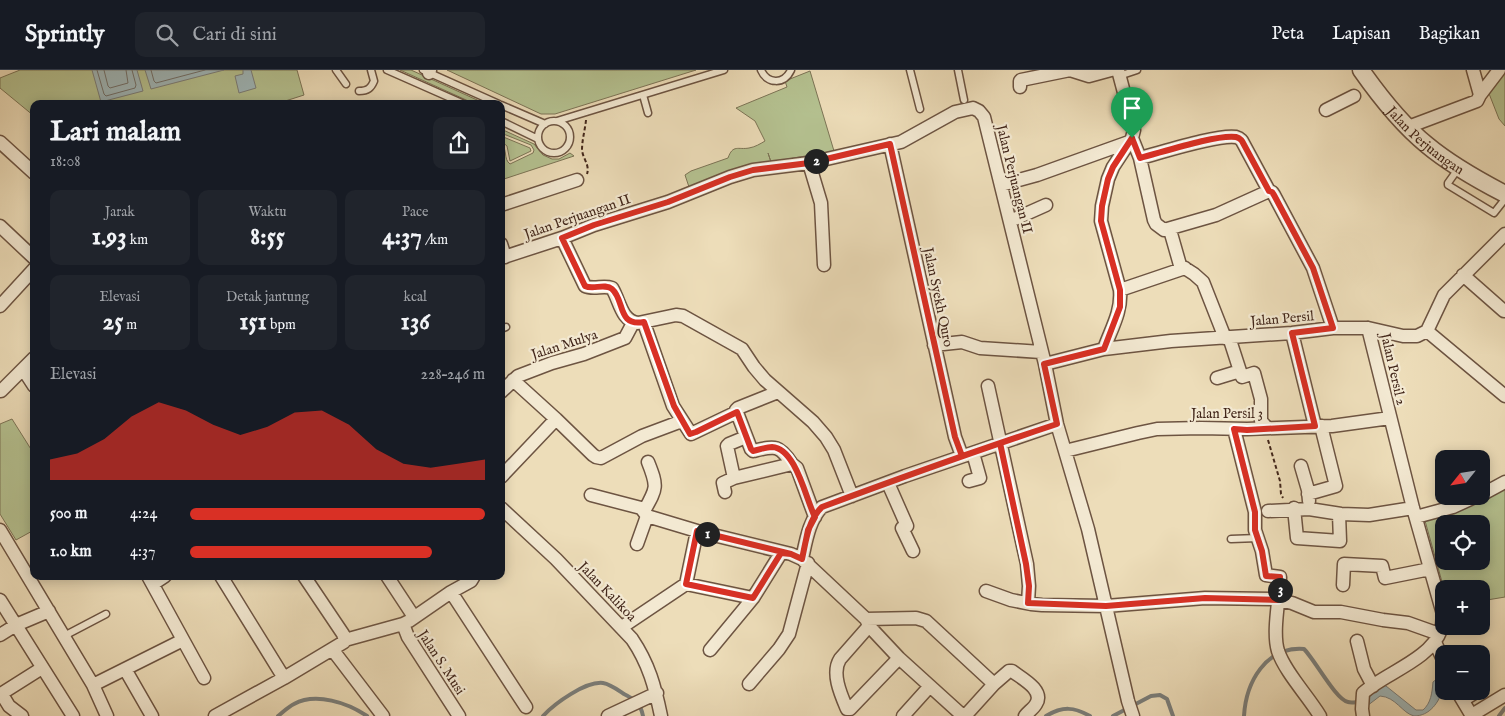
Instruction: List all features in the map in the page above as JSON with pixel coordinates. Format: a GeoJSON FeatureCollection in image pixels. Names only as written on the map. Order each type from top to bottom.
{"type":"FeatureCollection","features":[{"type":"Feature","properties":{"kind":"street"},"geometry":{"type":"LineString","coordinates":[[1020,86],[1021,80],[1070,70],[1089,76],[1116,72],[1133,123],[1134,130],[1130,140],[1113,167],[1108,179],[1102,206],[1101,221],[1120,290],[1120,307],[1104,349]]}},
{"type":"Feature","properties":{"kind":"street","name":"Jalan Perjuangan"},"geometry":{"type":"LineString","coordinates":[[1361,70],[1363,91],[1389,107],[1426,145],[1458,168],[1505,195]]}},
{"type":"Feature","properties":{"kind":"street"},"geometry":{"type":"LineString","coordinates":[[1473,70],[1480,94]]}},
{"type":"Feature","properties":{"kind":"street"},"geometry":{"type":"LineString","coordinates":[[1408,127],[1477,101],[1480,94],[1499,70]]}},
{"type":"Feature","properties":{"kind":"street"},"geometry":{"type":"LineString","coordinates":[[1326,110],[1363,91]]}},
{"type":"Feature","properties":{"kind":"street","name":"Jalan Perjuangan II"},"geometry":{"type":"LineString","coordinates":[[505,257],[594,225],[668,202],[730,177],[753,170],[809,163],[901,142],[956,112],[975,108],[984,117],[1043,358],[1057,424],[1088,529],[1131,710]]}},
{"type":"Feature","properties":{"kind":"street"},"geometry":{"type":"LineString","coordinates":[[1140,158],[1206,140],[1235,137],[1242,141],[1269,191],[1274,195],[1313,268],[1333,328]]}},
{"type":"Feature","properties":{"kind":"street"},"geometry":{"type":"LineString","coordinates":[[1130,140],[1140,158],[1154,220],[1164,230],[1170,230],[1216,215],[1269,191]]}},
{"type":"Feature","properties":{"kind":"street"},"geometry":{"type":"LineString","coordinates":[[1001,185],[1037,175],[1130,140]]}},
{"type":"Feature","properties":{"kind":"street"},"geometry":{"type":"LineString","coordinates":[[0,142],[30,169]]}},
{"type":"Feature","properties":{"kind":"street","name":"Jalan Syekh Quro"},"geometry":{"type":"LineString","coordinates":[[890,144],[955,437],[980,478],[969,482]]}},
{"type":"Feature","properties":{"kind":"street"},"geometry":{"type":"LineString","coordinates":[[809,163],[821,203],[824,265]]}},
{"type":"Feature","properties":{"kind":"street"},"geometry":{"type":"LineString","coordinates":[[505,204],[581,179]]}},
{"type":"Feature","properties":{"kind":"street"},"geometry":{"type":"LineString","coordinates":[[1010,221],[1046,205]]}},
{"type":"Feature","properties":{"kind":"street"},"geometry":{"type":"LineString","coordinates":[[0,226],[30,254]]}},
{"type":"Feature","properties":{"kind":"street"},"geometry":{"type":"LineString","coordinates":[[1170,230],[1180,265],[1200,278],[1206,288],[1242,377],[1254,373],[1261,399],[1261,421],[1266,428]]}},
{"type":"Feature","properties":{"kind":"street"},"geometry":{"type":"LineString","coordinates":[[1505,234],[1444,295],[1426,331],[1505,396]]}},
{"type":"Feature","properties":{"kind":"street"},"geometry":{"type":"LineString","coordinates":[[562,238],[585,286],[612,288],[628,319],[639,323],[676,315],[683,316],[742,348],[754,367],[778,392],[813,422],[826,437],[834,450],[852,496]]}},
{"type":"Feature","properties":{"kind":"street"},"geometry":{"type":"LineString","coordinates":[[1120,290],[1185,268]]}},
{"type":"Feature","properties":{"kind":"street"},"geometry":{"type":"LineString","coordinates":[[0,306],[30,273]]}},
{"type":"Feature","properties":{"kind":"street"},"geometry":{"type":"LineString","coordinates":[[1463,275],[1504,311]]}},
{"type":"Feature","properties":{"kind":"street"},"geometry":{"type":"LineString","coordinates":[[639,323],[674,406],[690,434],[737,412],[738,408],[778,392]]}},
{"type":"Feature","properties":{"kind":"street","name":"Jalan Mulya"},"geometry":{"type":"LineString","coordinates":[[505,388],[518,376],[625,338],[639,323]]}},
{"type":"Feature","properties":{"kind":"street","name":"Jalan Persil"},"geometry":{"type":"LineString","coordinates":[[934,345],[962,342],[980,348],[1043,358],[1171,341],[1292,333],[1333,328],[1368,328],[1404,336],[1417,336],[1426,331]]}},
{"type":"Feature","properties":{"kind":"street","name":"Jalan Persil 2"},"geometry":{"type":"LineString","coordinates":[[1368,328],[1414,513],[1443,614],[1442,629],[1437,638]]}},
{"type":"Feature","properties":{"kind":"street"},"geometry":{"type":"LineString","coordinates":[[1292,333],[1336,486],[1308,494]]}},
{"type":"Feature","properties":{"kind":"street"},"geometry":{"type":"LineString","coordinates":[[0,390],[30,362]]}},
{"type":"Feature","properties":{"kind":"street"},"geometry":{"type":"LineString","coordinates":[[23,369],[30,380]]}},
{"type":"Feature","properties":{"kind":"street"},"geometry":{"type":"LineString","coordinates":[[1217,378],[1240,371]]}},
{"type":"Feature","properties":{"kind":"street"},"geometry":{"type":"LineString","coordinates":[[513,380],[596,457],[601,458],[642,436],[682,421]]}},
{"type":"Feature","properties":{"kind":"street"},"geometry":{"type":"LineString","coordinates":[[988,386],[1026,564],[1029,586],[1028,603]]}},
{"type":"Feature","properties":{"kind":"street"},"geometry":{"type":"LineString","coordinates":[[737,412],[753,451],[772,447],[778,448],[785,453],[797,468],[815,517]]}},
{"type":"Feature","properties":{"kind":"street","name":"Jalan Persil 3"},"geometry":{"type":"LineString","coordinates":[[1065,451],[1138,432],[1157,430],[1318,426],[1351,424],[1390,418]]}},
{"type":"Feature","properties":{"kind":"street"},"geometry":{"type":"LineString","coordinates":[[505,473],[556,419]]}},
{"type":"Feature","properties":{"kind":"street"},"geometry":{"type":"LineString","coordinates":[[749,684],[779,649],[789,634],[805,561],[808,530],[822,507],[888,482],[1057,424]]}},
{"type":"Feature","properties":{"kind":"street"},"geometry":{"type":"LineString","coordinates":[[1234,429],[1255,512],[1255,530],[1262,551],[1266,576],[1280,577],[1276,634],[1279,653],[1289,672],[1320,716]]}},
{"type":"Feature","properties":{"kind":"street"},"geometry":{"type":"LineString","coordinates":[[734,478],[727,446],[746,437]]}},
{"type":"Feature","properties":{"kind":"street"},"geometry":{"type":"LineString","coordinates":[[637,544],[656,488],[648,462]]}},
{"type":"Feature","properties":{"kind":"street"},"geometry":{"type":"LineString","coordinates":[[725,492],[723,483],[734,478],[792,464]]}},
{"type":"Feature","properties":{"kind":"street"},"geometry":{"type":"LineString","coordinates":[[1301,466],[1308,494],[1309,509]]}},
{"type":"Feature","properties":{"kind":"street"},"geometry":{"type":"LineString","coordinates":[[888,482],[908,526],[902,528],[912,551]]}},
{"type":"Feature","properties":{"kind":"street"},"geometry":{"type":"LineString","coordinates":[[1490,490],[1505,482]]}},
{"type":"Feature","properties":{"kind":"street"},"geometry":{"type":"LineString","coordinates":[[591,495],[641,508],[646,513],[697,531],[791,554],[805,561],[899,658],[964,716],[1009,671],[1012,671],[1035,689],[1038,695],[1037,703],[1025,716]]}},
{"type":"Feature","properties":{"kind":"street"},"geometry":{"type":"LineString","coordinates":[[1268,511],[1309,509],[1339,514],[1369,515],[1414,513],[1457,505]]}},
{"type":"Feature","properties":{"kind":"street"},"geometry":{"type":"LineString","coordinates":[[1291,509],[1297,538],[1340,541],[1339,514]]}},
{"type":"Feature","properties":{"kind":"street","name":"Jalan Kalikoa"},"geometry":{"type":"LineString","coordinates":[[505,512],[556,559],[632,639],[644,657],[657,693],[661,716]]}},
{"type":"Feature","properties":{"kind":"street"},"geometry":{"type":"LineString","coordinates":[[0,530],[30,575]]}},
{"type":"Feature","properties":{"kind":"street"},"geometry":{"type":"LineString","coordinates":[[622,627],[686,584],[697,531]]}},
{"type":"Feature","properties":{"kind":"street"},"geometry":{"type":"LineString","coordinates":[[710,650],[753,598],[781,553]]}},
{"type":"Feature","properties":{"kind":"street"},"geometry":{"type":"LineString","coordinates":[[1344,585],[1344,564],[1382,566],[1385,578],[1430,569]]}},
{"type":"Feature","properties":{"kind":"street"},"geometry":{"type":"LineString","coordinates":[[33,580],[49,611],[93,685],[107,716]]}},
{"type":"Feature","properties":{"kind":"street"},"geometry":{"type":"LineString","coordinates":[[151,580],[204,678]]}},
{"type":"Feature","properties":{"kind":"street"},"geometry":{"type":"LineString","coordinates":[[223,580],[284,678]]}},
{"type":"Feature","properties":{"kind":"street"},"geometry":{"type":"LineString","coordinates":[[307,580],[343,634],[345,640]]}},
{"type":"Feature","properties":{"kind":"street","name":"Jalan S. Musi"},"geometry":{"type":"LineString","coordinates":[[389,580],[408,621],[408,637],[460,716]]}},
{"type":"Feature","properties":{"kind":"street"},"geometry":{"type":"LineString","coordinates":[[215,716],[284,678],[345,640],[408,621],[472,580]]}},
{"type":"Feature","properties":{"kind":"street"},"geometry":{"type":"LineString","coordinates":[[686,584],[753,598]]}},
{"type":"Feature","properties":{"kind":"street"},"geometry":{"type":"LineString","coordinates":[[986,591],[1005,598],[1028,603],[1106,606],[1205,598],[1278,600],[1314,612],[1341,612],[1408,623],[1437,638],[1439,645]]}},
{"type":"Feature","properties":{"kind":"street"},"geometry":{"type":"LineString","coordinates":[[451,592],[526,707]]}},
{"type":"Feature","properties":{"kind":"street"},"geometry":{"type":"LineString","coordinates":[[0,600],[42,668],[67,714]]}},
{"type":"Feature","properties":{"kind":"street"},"geometry":{"type":"LineString","coordinates":[[0,635],[49,611]]}},
{"type":"Feature","properties":{"kind":"street"},"geometry":{"type":"LineString","coordinates":[[899,658],[850,710],[847,709],[838,685],[837,664],[867,623],[916,618],[926,621],[994,684]]}},
{"type":"Feature","properties":{"kind":"street"},"geometry":{"type":"LineString","coordinates":[[1362,707],[1363,693],[1382,679],[1405,667],[1437,638]]}},
{"type":"Feature","properties":{"kind":"street"},"geometry":{"type":"LineString","coordinates":[[93,685],[183,640]]}},
{"type":"Feature","properties":{"kind":"street"},"geometry":{"type":"LineString","coordinates":[[1357,641],[1364,669],[1373,686]]}},
{"type":"Feature","properties":{"kind":"street"},"geometry":{"type":"LineString","coordinates":[[332,649],[383,716]]}},
{"type":"Feature","properties":{"kind":"street"},"geometry":{"type":"LineString","coordinates":[[22,716],[6,703],[3,696],[4,692],[42,668]]}},
{"type":"Feature","properties":{"kind":"street"},"geometry":{"type":"LineString","coordinates":[[125,669],[152,716]]}},
{"type":"Feature","properties":{"kind":"street"},"geometry":{"type":"LineString","coordinates":[[903,716],[930,686]]}},
{"type":"Feature","properties":{"kind":"street"},"geometry":{"type":"LineString","coordinates":[[608,716],[657,693]]}},
{"type":"Feature","properties":{"kind":"street"},"geometry":{"type":"LineString","coordinates":[[1462,700],[1472,715],[1505,695]]}},
{"type":"Feature","properties":{"kind":"lane"},"geometry":{"type":"LineString","coordinates":[[336,70],[346,84]]}},
{"type":"Feature","properties":{"kind":"lane"},"geometry":{"type":"LineString","coordinates":[[359,92],[372,87],[374,81],[371,70]]}},
{"type":"Feature","properties":{"kind":"lane"},"geometry":{"type":"LineString","coordinates":[[387,70],[447,100]]}},
{"type":"Feature","properties":{"kind":"lane"},"geometry":{"type":"LineString","coordinates":[[557,121],[565,125],[570,135],[570,140],[564,150],[554,153],[548,152],[543,149],[538,139],[539,133],[545,124],[724,70]]}},
{"type":"Feature","properties":{"kind":"lane"},"geometry":{"type":"LineString","coordinates":[[761,70],[763,76],[774,82],[785,78],[790,70]]}},
{"type":"Feature","properties":{"kind":"lane"},"geometry":{"type":"LineString","coordinates":[[910,70],[920,109]]}},
{"type":"Feature","properties":{"kind":"lane"},"geometry":{"type":"LineString","coordinates":[[958,70],[964,100]]}},
{"type":"Feature","properties":{"kind":"lane"},"geometry":{"type":"LineString","coordinates":[[1116,72],[1136,70]]}},
{"type":"Feature","properties":{"kind":"lane"},"geometry":{"type":"LineString","coordinates":[[427,71],[491,100]]}},
{"type":"Feature","properties":{"kind":"lane"},"geometry":{"type":"LineString","coordinates":[[642,95],[648,113]]}},
{"type":"Feature","properties":{"kind":"lane"},"geometry":{"type":"LineString","coordinates":[[505,106],[545,124]]}},
{"type":"Feature","properties":{"kind":"lane"},"geometry":{"type":"LineString","coordinates":[[505,124],[538,139]]}},
{"type":"Feature","properties":{"kind":"lane"},"geometry":{"type":"LineString","coordinates":[[1231,539],[1258,538]]}},
{"type":"Feature","properties":{"kind":"lane"},"geometry":{"type":"LineString","coordinates":[[64,636],[106,614]]}},
{"type":"Feature","properties":{"kind":"lane"},"geometry":{"type":"LineString","coordinates":[[1464,703],[1469,700]]}},
{"type":"Feature","properties":{"kind":"path"},"geometry":{"type":"LineString","coordinates":[[581,179],[588,172],[582,150],[588,112]]}},
{"type":"Feature","properties":{"kind":"path"},"geometry":{"type":"LineString","coordinates":[[1266,428],[1280,480],[1281,494],[1291,509]]}},
{"type":"Feature","properties":{"kind":"green space"},"geometry":{"type":"Polygon","coordinates":[[[20,70],[297,70],[304,95],[288,100],[30,100],[30,113],[0,88],[0,78],[20,70]]]}},
{"type":"Feature","properties":{"kind":"green space"},"geometry":{"type":"Polygon","coordinates":[[[400,70],[411,70],[477,100],[466,100],[400,70]]]}},
{"type":"Feature","properties":{"kind":"green space"},"geometry":{"type":"Polygon","coordinates":[[[447,70],[696,70],[555,114],[541,114],[447,70]]]}},
{"type":"Feature","properties":{"kind":"green space"},"geometry":{"type":"Polygon","coordinates":[[[1505,70],[1505,126],[1499,119],[1488,91],[1505,70]]]}},
{"type":"Feature","properties":{"kind":"green space"},"geometry":{"type":"Polygon","coordinates":[[[810,71],[834,151],[771,162],[690,190],[685,175],[691,171],[728,158],[736,148],[751,148],[765,141],[755,121],[736,108],[787,87],[785,81],[810,71]]]}},
{"type":"Feature","properties":{"kind":"green space"},"geometry":{"type":"Polygon","coordinates":[[[505,131],[534,144],[543,155],[552,159],[559,159],[570,153],[574,156],[505,179],[505,152],[510,164],[533,153],[534,150],[531,145],[505,135],[505,131]]]}},
{"type":"Feature","properties":{"kind":"green space"},"geometry":{"type":"Polygon","coordinates":[[[505,138],[530,148],[531,151],[510,161],[505,144],[505,138]]]}},
{"type":"Feature","properties":{"kind":"green space"},"geometry":{"type":"Polygon","coordinates":[[[12,419],[30,448],[30,532],[16,540],[0,514],[0,424],[12,419]]]}},
{"type":"Feature","properties":{"kind":"green space"},"geometry":{"type":"Polygon","coordinates":[[[1505,486],[1505,597],[1490,600],[1490,580],[1442,580],[1439,570],[1490,570],[1490,515],[1435,515],[1435,557],[1424,517],[1455,505],[1490,505],[1490,492],[1505,486]]]}},
{"type":"Feature","properties":{"kind":"water"},"geometry":{"type":"Polygon","coordinates":[[[92,70],[137,70],[143,91],[109,100],[100,100],[92,70]]]}},
{"type":"Feature","properties":{"kind":"water"},"geometry":{"type":"Polygon","coordinates":[[[145,70],[224,70],[151,89],[145,70]]]}},
{"type":"Feature","properties":{"kind":"water"},"geometry":{"type":"Polygon","coordinates":[[[243,70],[251,70],[256,88],[239,93],[235,76],[243,74],[243,70]]]}},
{"type":"Feature","properties":{"kind":"water"},"geometry":{"type":"Polygon","coordinates":[[[1435,680],[1435,700],[1438,700],[1425,714],[1414,716],[1390,699],[1380,696],[1367,706],[1364,697],[1381,684],[1416,710],[1423,710],[1432,694],[1433,682],[1435,680]]]}},
{"type":"Feature","properties":{"kind":"waterway"},"geometry":{"type":"LineString","coordinates":[[1244,716],[1249,691],[1260,669],[1279,653],[1291,650],[1304,649],[1343,700],[1360,702]]}},
{"type":"Feature","properties":{"kind":"waterway"},"geometry":{"type":"LineString","coordinates":[[543,716],[563,699],[588,685],[596,683],[611,686],[634,700],[641,708],[643,716]]}},
{"type":"Feature","properties":{"kind":"waterway"},"geometry":{"type":"LineString","coordinates":[[1113,716],[1151,696],[1160,695],[1167,699],[1173,716]]}},
{"type":"Feature","properties":{"kind":"waterway"},"geometry":{"type":"LineString","coordinates":[[278,716],[294,704],[312,699],[341,703],[367,716]]}},
{"type":"Feature","properties":{"kind":"waterway"},"geometry":{"type":"LineString","coordinates":[[1499,716],[1505,708]]}},
{"type":"Feature","properties":{"kind":"waterway"},"geometry":{"type":"LineString","coordinates":[[1046,716],[1063,709],[1074,709],[1090,716]]}},
{"type":"Feature","properties":{"kind":"route"},"geometry":{"type":"LineString","coordinates":[[1132,138],[1113,167],[1108,179],[1102,206],[1101,221],[1120,290],[1120,307],[1104,349],[1044,364],[1057,424],[1000,443],[962,456],[905,476],[822,507],[808,530],[802,559],[791,554],[781,553],[753,598],[686,584],[697,531],[791,554],[802,559],[808,530],[815,517],[797,468],[785,453],[778,448],[772,447],[753,451],[737,412],[690,434],[674,406],[650,344],[644,322],[633,323],[628,319],[612,288],[585,286],[562,238],[594,225],[668,202],[730,177],[753,170],[809,163],[890,144],[955,437],[962,456],[973,453],[1000,443],[1026,564],[1029,586],[1028,603],[1106,606],[1205,598],[1278,600],[1280,577],[1266,576],[1262,551],[1255,530],[1255,512],[1234,429],[1315,426],[1292,333],[1333,328],[1313,268],[1274,195],[1269,191],[1242,141],[1235,137],[1206,140],[1140,158],[1132,138]]}}]}
